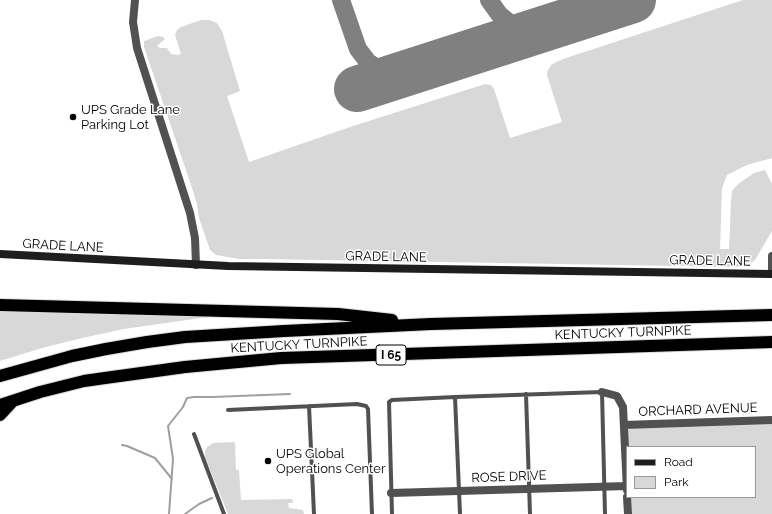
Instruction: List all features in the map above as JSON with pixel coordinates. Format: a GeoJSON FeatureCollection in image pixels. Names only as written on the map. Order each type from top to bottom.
{"type":"FeatureCollection","features":[{"type":"Feature","properties":{"kind":"highway"},"geometry":{"type":"LineString","coordinates":[[0,305],[338,314],[431,324]]}},
{"type":"Feature","properties":{"kind":"highway","name":"I 65"},"geometry":{"type":"LineString","coordinates":[[0,376],[72,356],[147,342],[234,334],[431,324],[772,315]]}},
{"type":"Feature","properties":{"kind":"highway","name":"KENTUCKY TURNPIKE"},"geometry":{"type":"LineString","coordinates":[[0,405],[78,383],[106,378],[185,367],[281,358],[772,342]]}},
{"type":"Feature","properties":{"kind":"highway"},"geometry":{"type":"LineString","coordinates":[[0,415],[14,400]]}},
{"type":"Feature","properties":{"kind":"main road","name":"GRADE LANE"},"geometry":{"type":"LineString","coordinates":[[0,254],[196,265],[363,269],[772,274]]}},
{"type":"Feature","properties":{"kind":"street"},"geometry":{"type":"LineString","coordinates":[[135,0],[133,22],[137,48],[190,213],[195,238],[196,265]]}},
{"type":"Feature","properties":{"kind":"street"},"geometry":{"type":"LineString","coordinates":[[772,256],[772,274]]}},
{"type":"Feature","properties":{"kind":"street"},"geometry":{"type":"LineString","coordinates":[[602,392],[617,396],[623,407],[626,466]]}},
{"type":"Feature","properties":{"kind":"street","name":"ORCHARD AVENUE"},"geometry":{"type":"LineString","coordinates":[[624,425],[772,420]]}},
{"type":"Feature","properties":{"kind":"street","name":"ROSE DRIVE"},"geometry":{"type":"LineString","coordinates":[[391,493],[626,486]]}},
{"type":"Feature","properties":{"kind":"street"},"geometry":{"type":"LineString","coordinates":[[627,498],[628,514]]}},
{"type":"Feature","properties":{"kind":"lane"},"geometry":{"type":"LineString","coordinates":[[392,514],[389,402],[392,400],[602,392],[605,514]]}},
{"type":"Feature","properties":{"kind":"lane"},"geometry":{"type":"LineString","coordinates":[[526,394],[530,514]]}},
{"type":"Feature","properties":{"kind":"lane"},"geometry":{"type":"LineString","coordinates":[[455,397],[460,514]]}},
{"type":"Feature","properties":{"kind":"lane"},"geometry":{"type":"LineString","coordinates":[[228,410],[362,404],[368,409],[372,514]]}},
{"type":"Feature","properties":{"kind":"lane"},"geometry":{"type":"LineString","coordinates":[[309,406],[314,514]]}},
{"type":"Feature","properties":{"kind":"lane"},"geometry":{"type":"LineString","coordinates":[[194,434],[224,514]]}},
{"type":"Feature","properties":{"kind":"green space"},"geometry":{"type":"Polygon","coordinates":[[[743,0],[772,0],[772,158],[747,165],[727,175],[722,188],[720,249],[729,249],[732,191],[738,184],[754,173],[765,170],[772,184],[772,231],[755,260],[751,263],[738,267],[239,259],[216,255],[210,250],[199,218],[197,204],[190,182],[144,47],[144,41],[158,36],[163,37],[165,39],[157,46],[160,48],[167,48],[171,54],[178,55],[181,54],[175,35],[177,30],[181,27],[201,20],[209,20],[217,23],[222,31],[240,91],[227,96],[249,162],[350,127],[485,84],[491,85],[494,89],[510,138],[562,122],[547,75],[552,64],[563,59],[743,0]]]}},
{"type":"Feature","properties":{"kind":"green space"},"geometry":{"type":"Polygon","coordinates":[[[0,311],[208,317],[124,329],[42,348],[0,361],[0,311]]]}},
{"type":"Feature","properties":{"kind":"green space"},"geometry":{"type":"Polygon","coordinates":[[[772,422],[772,514],[631,514],[630,498],[756,498],[756,446],[628,446],[628,430],[631,427],[772,422]]]}},
{"type":"Feature","properties":{"kind":"green space"},"geometry":{"type":"Polygon","coordinates":[[[235,442],[236,470],[239,470],[241,500],[292,499],[293,503],[288,503],[289,508],[303,510],[304,514],[228,514],[205,457],[205,452],[207,447],[213,443],[235,442]]]}},
{"type":"Feature","properties":{"kind":"waterway"},"geometry":{"type":"LineString","coordinates":[[169,514],[173,459],[168,426],[183,407],[187,398],[290,394]]}},
{"type":"Feature","properties":{"kind":"waterway"},"geometry":{"type":"LineString","coordinates":[[122,445],[155,458],[172,479]]}},
{"type":"Feature","properties":{"kind":"waterway"},"geometry":{"type":"LineString","coordinates":[[185,514],[199,504],[212,498]]}},
{"type":"Feature","properties":{"kind":"taxiway"},"geometry":{"type":"LineString","coordinates":[[341,0],[358,49],[368,62],[391,73],[411,72]]}},
{"type":"Feature","properties":{"kind":"taxiway"},"geometry":{"type":"LineString","coordinates":[[489,0],[499,14],[512,25],[523,29],[550,27]]}},
{"type":"Feature","properties":{"kind":"runway"},"geometry":{"type":"LineString","coordinates":[[357,89],[633,0]]}},
{"type":"Feature","properties":{"kind":"place","name":"UPS Grade Lane Parking Lot"},"geometry":{"type":"Point","coordinates":[73,117]}},
{"type":"Feature","properties":{"kind":"place","name":"UPS Global Operations Center"},"geometry":{"type":"Point","coordinates":[268,461]}}]}
